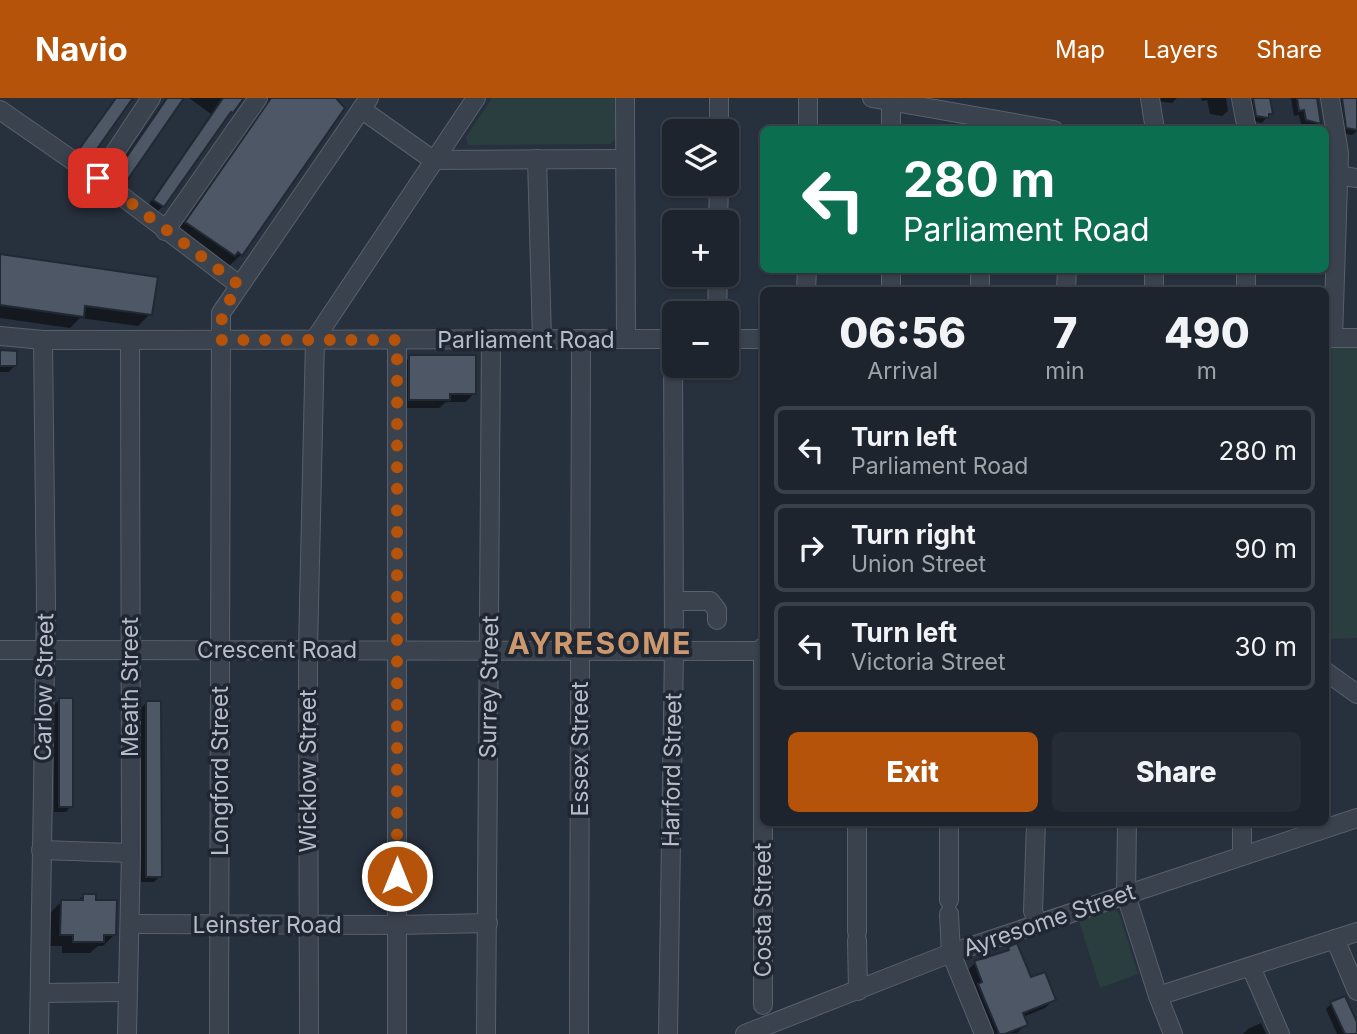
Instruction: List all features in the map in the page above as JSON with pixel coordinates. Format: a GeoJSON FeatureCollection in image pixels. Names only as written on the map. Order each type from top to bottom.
{"type":"FeatureCollection","features":[{"type":"Feature","properties":{"kind":"street"},"geometry":{"type":"LineString","coordinates":[[98,178],[151,98]]}},
{"type":"Feature","properties":{"kind":"street"},"geometry":{"type":"LineString","coordinates":[[165,230],[258,98]]}},
{"type":"Feature","properties":{"kind":"street"},"geometry":{"type":"LineString","coordinates":[[315,340],[476,98]]}},
{"type":"Feature","properties":{"kind":"street"},"geometry":{"type":"LineString","coordinates":[[625,98],[626,339]]}},
{"type":"Feature","properties":{"kind":"street"},"geometry":{"type":"LineString","coordinates":[[719,98],[719,119]]}},
{"type":"Feature","properties":{"kind":"street"},"geometry":{"type":"LineString","coordinates":[[808,98],[808,126]]}},
{"type":"Feature","properties":{"kind":"street"},"geometry":{"type":"LineString","coordinates":[[872,98],[891,102],[960,105],[981,123],[1012,126]]}},
{"type":"Feature","properties":{"kind":"street"},"geometry":{"type":"LineString","coordinates":[[1150,98],[1154,126]]}},
{"type":"Feature","properties":{"kind":"street"},"geometry":{"type":"LineString","coordinates":[[1241,98],[1246,126]]}},
{"type":"Feature","properties":{"kind":"street"},"geometry":{"type":"LineString","coordinates":[[1330,98],[1339,153],[1331,174],[1329,338],[1357,338]]}},
{"type":"Feature","properties":{"kind":"street"},"geometry":{"type":"LineString","coordinates":[[891,102],[891,126]]}},
{"type":"Feature","properties":{"kind":"street"},"geometry":{"type":"LineString","coordinates":[[365,104],[433,160],[624,159]]}},
{"type":"Feature","properties":{"kind":"street","name":"Longford Street"},"geometry":{"type":"LineString","coordinates":[[219,1034],[222,313],[365,104]]}},
{"type":"Feature","properties":{"kind":"street"},"geometry":{"type":"LineString","coordinates":[[0,110],[98,178],[239,285]]}},
{"type":"Feature","properties":{"kind":"street"},"geometry":{"type":"LineString","coordinates":[[537,159],[542,339]]}},
{"type":"Feature","properties":{"kind":"street"},"geometry":{"type":"LineString","coordinates":[[1331,174],[1357,178]]}},
{"type":"Feature","properties":{"kind":"street","name":"Parliament Road"},"geometry":{"type":"LineString","coordinates":[[0,336],[43,340],[662,339]]}},
{"type":"Feature","properties":{"kind":"street","name":"Essex Street"},"geometry":{"type":"LineString","coordinates":[[579,1034],[581,339]]}},
{"type":"Feature","properties":{"kind":"street"},"geometry":{"type":"LineString","coordinates":[[739,339],[760,339]]}},
{"type":"Feature","properties":{"kind":"street","name":"Carlow Street"},"geometry":{"type":"LineString","coordinates":[[39,1034],[44,651],[43,340]]}},
{"type":"Feature","properties":{"kind":"street","name":"Meath Street"},"geometry":{"type":"LineString","coordinates":[[127,1034],[131,853],[130,340]]}},
{"type":"Feature","properties":{"kind":"street","name":"Wicklow Street"},"geometry":{"type":"LineString","coordinates":[[309,1034],[307,650],[315,340]]}},
{"type":"Feature","properties":{"kind":"street"},"geometry":{"type":"LineString","coordinates":[[397,340],[397,1034]]}},
{"type":"Feature","properties":{"kind":"street","name":"Surrey Street"},"geometry":{"type":"LineString","coordinates":[[486,1034],[491,340]]}},
{"type":"Feature","properties":{"kind":"street","name":"Harford Street"},"geometry":{"type":"LineString","coordinates":[[668,1034],[674,649],[673,378]]}},
{"type":"Feature","properties":{"kind":"street"},"geometry":{"type":"LineString","coordinates":[[674,601],[710,601],[717,610],[717,620]]}},
{"type":"Feature","properties":{"kind":"street","name":"Crescent Road"},"geometry":{"type":"LineString","coordinates":[[0,650],[760,650]]}},
{"type":"Feature","properties":{"kind":"street"},"geometry":{"type":"LineString","coordinates":[[1329,674],[1357,694]]}},
{"type":"Feature","properties":{"kind":"street","name":"Ayresome Street"},"geometry":{"type":"LineString","coordinates":[[745,1034],[951,953],[1357,818]]}},
{"type":"Feature","properties":{"kind":"street","name":"Costa Street"},"geometry":{"type":"LineString","coordinates":[[763,826],[763,1005]]}},
{"type":"Feature","properties":{"kind":"street"},"geometry":{"type":"LineString","coordinates":[[858,826],[858,991]]}},
{"type":"Feature","properties":{"kind":"street"},"geometry":{"type":"LineString","coordinates":[[949,826],[951,953],[984,1034]]}},
{"type":"Feature","properties":{"kind":"street"},"geometry":{"type":"LineString","coordinates":[[1035,826],[1033,911],[1038,924]]}},
{"type":"Feature","properties":{"kind":"street"},"geometry":{"type":"LineString","coordinates":[[1127,826],[1126,895],[1173,1034]]}},
{"type":"Feature","properties":{"kind":"street"},"geometry":{"type":"LineString","coordinates":[[1242,826],[1242,856]]}},
{"type":"Feature","properties":{"kind":"street"},"geometry":{"type":"LineString","coordinates":[[41,850],[131,853]]}},
{"type":"Feature","properties":{"kind":"street","name":"Leinster Road"},"geometry":{"type":"LineString","coordinates":[[130,924],[488,923]]}},
{"type":"Feature","properties":{"kind":"street"},"geometry":{"type":"LineString","coordinates":[[1158,996],[1357,932]]}},
{"type":"Feature","properties":{"kind":"street"},"geometry":{"type":"LineString","coordinates":[[1335,939],[1357,990]]}},
{"type":"Feature","properties":{"kind":"street"},"geometry":{"type":"LineString","coordinates":[[1251,967],[1280,1034]]}},
{"type":"Feature","properties":{"kind":"street"},"geometry":{"type":"LineString","coordinates":[[40,993],[126,992]]}},
{"type":"Feature","properties":{"kind":"green space"},"geometry":{"type":"Polygon","coordinates":[[[492,98],[617,98],[617,137],[610,144],[468,145],[466,137],[492,98]]]}},
{"type":"Feature","properties":{"kind":"green space"},"geometry":{"type":"Polygon","coordinates":[[[1329,343],[1357,343],[1357,638],[1329,639],[1329,343]]]}},
{"type":"Feature","properties":{"kind":"green space"},"geometry":{"type":"Polygon","coordinates":[[[1113,910],[1119,913],[1138,974],[1100,988],[1079,921],[1113,910]]]}},
{"type":"Feature","properties":{"kind":"building"},"geometry":{"type":"Polygon","coordinates":[[[116,98],[133,98],[92,156],[80,148],[116,98]]]}},
{"type":"Feature","properties":{"kind":"building"},"geometry":{"type":"Polygon","coordinates":[[[167,98],[184,98],[126,182],[115,174],[167,98]]]}},
{"type":"Feature","properties":{"kind":"building"},"geometry":{"type":"Polygon","coordinates":[[[223,98],[244,98],[233,113],[231,112],[164,207],[153,200],[223,98]]]}},
{"type":"Feature","properties":{"kind":"building"},"geometry":{"type":"Polygon","coordinates":[[[271,98],[336,98],[345,108],[242,256],[238,252],[235,256],[185,222],[271,98]]]}},
{"type":"Feature","properties":{"kind":"building"},"geometry":{"type":"Polygon","coordinates":[[[1253,98],[1270,98],[1273,114],[1269,114],[1269,118],[1256,116],[1253,98]]]}},
{"type":"Feature","properties":{"kind":"building"},"geometry":{"type":"Polygon","coordinates":[[[1297,98],[1317,98],[1321,124],[1306,120],[1304,110],[1299,111],[1297,98]]]}},
{"type":"Feature","properties":{"kind":"building"},"geometry":{"type":"Polygon","coordinates":[[[1342,98],[1357,98],[1357,130],[1346,128],[1342,98]]]}},
{"type":"Feature","properties":{"kind":"building"},"geometry":{"type":"Polygon","coordinates":[[[0,254],[158,277],[152,315],[85,306],[84,317],[0,305],[0,254]]]}},
{"type":"Feature","properties":{"kind":"building"},"geometry":{"type":"Polygon","coordinates":[[[0,350],[17,351],[17,366],[0,366],[0,350]]]}},
{"type":"Feature","properties":{"kind":"building"},"geometry":{"type":"Polygon","coordinates":[[[409,355],[476,355],[476,394],[450,394],[450,400],[409,400],[409,355]]]}},
{"type":"Feature","properties":{"kind":"building"},"geometry":{"type":"Polygon","coordinates":[[[59,698],[73,698],[73,807],[59,807],[59,698]]]}},
{"type":"Feature","properties":{"kind":"building"},"geometry":{"type":"Polygon","coordinates":[[[146,701],[161,701],[162,877],[146,877],[146,701]]]}},
{"type":"Feature","properties":{"kind":"building"},"geometry":{"type":"Polygon","coordinates":[[[83,894],[96,894],[96,900],[117,900],[116,935],[104,935],[104,942],[73,942],[73,935],[60,935],[61,900],[83,900],[83,894]]]}},
{"type":"Feature","properties":{"kind":"building"},"geometry":{"type":"Polygon","coordinates":[[[1017,943],[1031,977],[1045,972],[1056,1000],[1023,1013],[1028,1025],[999,1034],[978,984],[982,982],[974,961],[1009,950],[1008,947],[1017,943]]]}},
{"type":"Feature","properties":{"kind":"building"},"geometry":{"type":"Polygon","coordinates":[[[1345,996],[1357,1022],[1357,1034],[1345,1034],[1330,1002],[1345,996]]]}},
{"type":"Feature","properties":{"kind":"district","name":"AYRESOME"},"geometry":{"type":"Point","coordinates":[600,643]}},
{"type":"Feature","properties":{"kind":"route"},"geometry":{"type":"LineString","coordinates":[[98,178],[239,285],[222,313],[221,340],[397,340],[397,876]]}}]}
